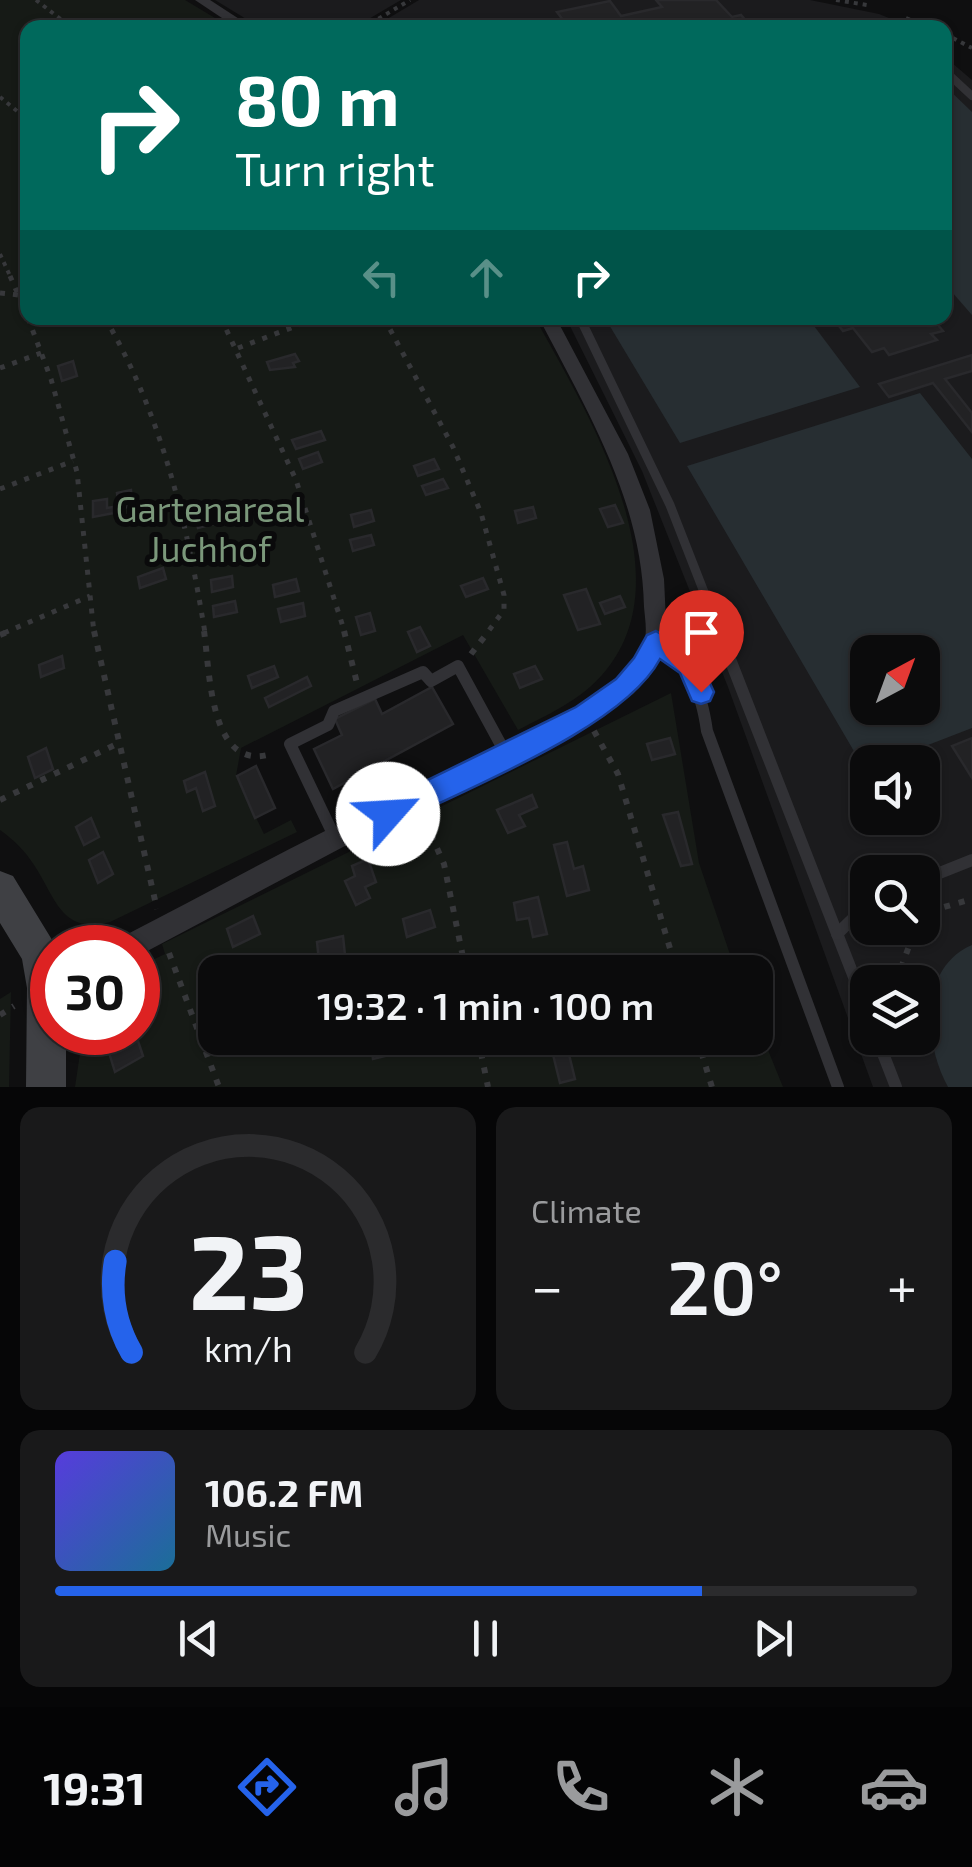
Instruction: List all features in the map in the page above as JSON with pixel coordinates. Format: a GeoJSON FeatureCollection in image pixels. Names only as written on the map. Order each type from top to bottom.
{"type":"FeatureCollection","features":[{"type":"Feature","properties":{"kind":"street"},"geometry":{"type":"LineString","coordinates":[[202,0],[233,20]]}},
{"type":"Feature","properties":{"kind":"street"},"geometry":{"type":"LineString","coordinates":[[160,932],[335,839],[585,716],[625,687],[643,666],[656,642],[654,579],[640,510],[619,454],[552,325]]}},
{"type":"Feature","properties":{"kind":"street"},"geometry":{"type":"LineString","coordinates":[[0,889],[30,937]]}},
{"type":"Feature","properties":{"kind":"street"},"geometry":{"type":"LineString","coordinates":[[46,1087],[47,1055]]}},
{"type":"Feature","properties":{"kind":"lane"},"geometry":{"type":"LineString","coordinates":[[952,78],[972,96]]}},
{"type":"Feature","properties":{"kind":"lane"},"geometry":{"type":"LineString","coordinates":[[583,325],[670,505],[850,967]]}},
{"type":"Feature","properties":{"kind":"lane"},"geometry":{"type":"LineString","coordinates":[[656,642],[689,665],[701,692],[707,731],[838,1087]]}},
{"type":"Feature","properties":{"kind":"lane"},"geometry":{"type":"LineString","coordinates":[[335,839],[290,744],[328,725],[334,710],[423,672],[430,681],[458,666],[507,756]]}},
{"type":"Feature","properties":{"kind":"lane"},"geometry":{"type":"LineString","coordinates":[[940,873],[972,860]]}},
{"type":"Feature","properties":{"kind":"lane"},"geometry":{"type":"LineString","coordinates":[[837,934],[850,921]]}},
{"type":"Feature","properties":{"kind":"lane"},"geometry":{"type":"LineString","coordinates":[[884,1055],[896,1087]]}},
{"type":"Feature","properties":{"kind":"path"},"geometry":{"type":"LineString","coordinates":[[36,0],[62,20]]}},
{"type":"Feature","properties":{"kind":"path"},"geometry":{"type":"LineString","coordinates":[[376,20],[410,0]]}},
{"type":"Feature","properties":{"kind":"path"},"geometry":{"type":"LineString","coordinates":[[836,0],[864,5],[855,0]]}},
{"type":"Feature","properties":{"kind":"path"},"geometry":{"type":"LineString","coordinates":[[0,97],[20,113]]}},
{"type":"Feature","properties":{"kind":"path"},"geometry":{"type":"LineString","coordinates":[[0,254],[20,300]]}},
{"type":"Feature","properties":{"kind":"path"},"geometry":{"type":"LineString","coordinates":[[0,293],[20,294]]}},
{"type":"Feature","properties":{"kind":"path"},"geometry":{"type":"LineString","coordinates":[[31,325],[73,460],[96,647],[163,930],[219,1087]]}},
{"type":"Feature","properties":{"kind":"path"},"geometry":{"type":"LineString","coordinates":[[109,325],[136,371],[172,478],[225,738],[234,748],[257,758],[290,744]]}},
{"type":"Feature","properties":{"kind":"path"},"geometry":{"type":"LineString","coordinates":[[225,325],[296,480],[357,675],[356,701]]}},
{"type":"Feature","properties":{"kind":"path"},"geometry":{"type":"LineString","coordinates":[[238,348],[296,325]]}},
{"type":"Feature","properties":{"kind":"path"},"geometry":{"type":"LineString","coordinates":[[388,325],[432,403],[467,480],[504,595],[504,610],[494,628],[458,666]]}},
{"type":"Feature","properties":{"kind":"path"},"geometry":{"type":"LineString","coordinates":[[0,368],[41,352]]}},
{"type":"Feature","properties":{"kind":"path"},"geometry":{"type":"LineString","coordinates":[[0,489],[73,460]]}},
{"type":"Feature","properties":{"kind":"path"},"geometry":{"type":"LineString","coordinates":[[0,635],[90,596]]}},
{"type":"Feature","properties":{"kind":"path"},"geometry":{"type":"LineString","coordinates":[[585,716],[618,774],[672,955]]}},
{"type":"Feature","properties":{"kind":"path"},"geometry":{"type":"LineString","coordinates":[[0,800],[119,744]]}},
{"type":"Feature","properties":{"kind":"path"},"geometry":{"type":"LineString","coordinates":[[415,801],[444,864],[463,955]]}},
{"type":"Feature","properties":{"kind":"path"},"geometry":{"type":"LineString","coordinates":[[940,911],[972,899]]}},
{"type":"Feature","properties":{"kind":"path"},"geometry":{"type":"LineString","coordinates":[[481,1055],[488,1087]]}},
{"type":"Feature","properties":{"kind":"path"},"geometry":{"type":"LineString","coordinates":[[702,1055],[712,1087]]}},
{"type":"Feature","properties":{"kind":"shaded area"},"geometry":{"type":"Polygon","coordinates":[[[215,0],[401,0],[367,20],[248,20],[215,0]]]}},
{"type":"Feature","properties":{"kind":"shaded area"},"geometry":{"type":"Polygon","coordinates":[[[419,0],[810,0],[894,20],[385,20],[419,0]]]}},
{"type":"Feature","properties":{"kind":"shaded area"},"geometry":{"type":"Polygon","coordinates":[[[952,63],[972,80],[972,1087],[873,1087],[861,1055],[940,1055],[940,965],[850,965],[850,1024],[728,687],[642,471],[569,325],[952,325],[952,63]]]}},
{"type":"Feature","properties":{"kind":"shaded area"},"geometry":{"type":"Polygon","coordinates":[[[952,93],[972,112],[972,315],[952,292],[952,93]]]}},
{"type":"Feature","properties":{"kind":"shaded area"},"geometry":{"type":"Polygon","coordinates":[[[609,325],[813,325],[860,387],[680,443],[609,325]]]}},
{"type":"Feature","properties":{"kind":"shaded area"},"geometry":{"type":"Polygon","coordinates":[[[920,393],[972,459],[972,728],[928,745],[850,745],[687,466],[920,393]]]}},
{"type":"Feature","properties":{"kind":"shaded area"},"geometry":{"type":"Polygon","coordinates":[[[972,945],[972,1087],[948,1087],[936,1055],[940,1055],[940,976],[954,956],[972,945]]]}},
{"type":"Feature","properties":{"kind":"green space","name":"Gartenareal Juchhof"},"geometry":{"type":"Polygon","coordinates":[[[0,0],[185,0],[218,20],[20,20],[20,325],[539,325],[600,441],[618,488],[631,535],[636,582],[630,625],[601,676],[580,695],[518,730],[463,635],[241,748],[236,776],[264,834],[291,820],[297,832],[110,922],[94,925],[70,918],[14,842],[0,830],[0,0]]]}},
{"type":"Feature","properties":{"kind":"green space"},"geometry":{"type":"Polygon","coordinates":[[[671,693],[699,863],[730,955],[198,955],[198,1055],[770,1055],[783,1087],[75,1087],[80,1055],[160,1055],[160,956],[165,954],[162,944],[671,693]]]}},
{"type":"Feature","properties":{"kind":"green space"},"geometry":{"type":"Polygon","coordinates":[[[11,992],[9,1087],[0,1087],[0,999],[11,992]]]}},
{"type":"Feature","properties":{"kind":"building"},"geometry":{"type":"Polygon","coordinates":[[[656,0],[716,0],[732,17],[741,15],[745,20],[563,20],[557,12],[610,1],[621,16],[662,7],[656,0]]]}},
{"type":"Feature","properties":{"kind":"building"},"geometry":{"type":"Polygon","coordinates":[[[838,325],[938,325],[943,331],[931,334],[937,340],[889,355],[884,348],[872,352],[853,328],[843,331],[838,325]]]}},
{"type":"Feature","properties":{"kind":"building"},"geometry":{"type":"Polygon","coordinates":[[[295,354],[299,361],[293,363],[295,367],[270,370],[267,362],[295,354]]]}},
{"type":"Feature","properties":{"kind":"building"},"geometry":{"type":"Polygon","coordinates":[[[972,355],[972,371],[945,379],[972,413],[972,432],[933,383],[889,397],[879,384],[972,355]]]}},
{"type":"Feature","properties":{"kind":"building"},"geometry":{"type":"Polygon","coordinates":[[[73,361],[77,376],[62,381],[58,366],[73,361]]]}},
{"type":"Feature","properties":{"kind":"building"},"geometry":{"type":"Polygon","coordinates":[[[321,431],[325,440],[296,449],[292,440],[321,431]]]}},
{"type":"Feature","properties":{"kind":"building"},"geometry":{"type":"Polygon","coordinates":[[[318,452],[322,462],[303,469],[299,459],[318,452]]]}},
{"type":"Feature","properties":{"kind":"building"},"geometry":{"type":"Polygon","coordinates":[[[434,459],[439,469],[418,476],[414,466],[434,459]]]}},
{"type":"Feature","properties":{"kind":"building"},"geometry":{"type":"Polygon","coordinates":[[[443,479],[448,488],[426,495],[422,486],[443,479]]]}},
{"type":"Feature","properties":{"kind":"building"},"geometry":{"type":"Polygon","coordinates":[[[131,490],[132,506],[119,509],[117,493],[131,490]]]}},
{"type":"Feature","properties":{"kind":"building"},"geometry":{"type":"Polygon","coordinates":[[[107,499],[107,508],[113,507],[114,513],[93,517],[93,501],[107,499]]]}},
{"type":"Feature","properties":{"kind":"building"},"geometry":{"type":"Polygon","coordinates":[[[615,505],[623,523],[608,527],[600,509],[615,505]]]}},
{"type":"Feature","properties":{"kind":"building"},"geometry":{"type":"Polygon","coordinates":[[[533,507],[536,518],[518,523],[515,511],[533,507]]]}},
{"type":"Feature","properties":{"kind":"building"},"geometry":{"type":"Polygon","coordinates":[[[371,510],[374,521],[354,527],[351,515],[371,510]]]}},
{"type":"Feature","properties":{"kind":"building"},"geometry":{"type":"Polygon","coordinates":[[[218,512],[221,522],[198,528],[196,518],[218,512]]]}},
{"type":"Feature","properties":{"kind":"building"},"geometry":{"type":"Polygon","coordinates":[[[371,535],[374,545],[353,551],[350,540],[371,535]]]}},
{"type":"Feature","properties":{"kind":"building"},"geometry":{"type":"Polygon","coordinates":[[[163,568],[166,579],[140,588],[138,577],[163,568]]]}},
{"type":"Feature","properties":{"kind":"building"},"geometry":{"type":"Polygon","coordinates":[[[232,576],[233,587],[212,592],[211,580],[232,576]]]}},
{"type":"Feature","properties":{"kind":"building"},"geometry":{"type":"Polygon","coordinates":[[[483,578],[488,589],[466,597],[461,586],[483,578]]]}},
{"type":"Feature","properties":{"kind":"building"},"geometry":{"type":"Polygon","coordinates":[[[296,579],[299,591],[275,597],[273,585],[296,579]]]}},
{"type":"Feature","properties":{"kind":"building"},"geometry":{"type":"Polygon","coordinates":[[[586,589],[600,624],[578,630],[564,595],[586,589]]]}},
{"type":"Feature","properties":{"kind":"building"},"geometry":{"type":"Polygon","coordinates":[[[620,596],[625,607],[605,614],[600,603],[620,596]]]}},
{"type":"Feature","properties":{"kind":"building"},"geometry":{"type":"Polygon","coordinates":[[[235,601],[237,612],[214,617],[213,606],[235,601]]]}},
{"type":"Feature","properties":{"kind":"building"},"geometry":{"type":"Polygon","coordinates":[[[303,603],[305,616],[281,622],[278,609],[303,603]]]}},
{"type":"Feature","properties":{"kind":"building"},"geometry":{"type":"Polygon","coordinates":[[[370,613],[375,631],[361,635],[356,617],[370,613]]]}},
{"type":"Feature","properties":{"kind":"building"},"geometry":{"type":"Polygon","coordinates":[[[420,627],[430,646],[417,652],[408,632],[420,627]]]}},
{"type":"Feature","properties":{"kind":"building"},"geometry":{"type":"Polygon","coordinates":[[[62,656],[64,668],[41,677],[39,665],[62,656]]]}},
{"type":"Feature","properties":{"kind":"building"},"geometry":{"type":"Polygon","coordinates":[[[274,666],[278,677],[252,688],[248,676],[274,666]]]}},
{"type":"Feature","properties":{"kind":"building"},"geometry":{"type":"Polygon","coordinates":[[[535,666],[542,679],[520,688],[514,674],[535,666]]]}},
{"type":"Feature","properties":{"kind":"building"},"geometry":{"type":"Polygon","coordinates":[[[307,677],[311,686],[269,707],[265,698],[307,677]]]}},
{"type":"Feature","properties":{"kind":"building"},"geometry":{"type":"Polygon","coordinates":[[[432,687],[453,724],[333,789],[314,749],[342,735],[335,719],[375,699],[382,714],[432,687]]]}},
{"type":"Feature","properties":{"kind":"building"},"geometry":{"type":"Polygon","coordinates":[[[670,738],[675,754],[652,760],[647,744],[670,738]]]}},
{"type":"Feature","properties":{"kind":"building"},"geometry":{"type":"Polygon","coordinates":[[[972,738],[972,778],[952,746],[972,738]]]}},
{"type":"Feature","properties":{"kind":"building"},"geometry":{"type":"Polygon","coordinates":[[[46,748],[53,769],[35,778],[28,757],[46,748]]]}},
{"type":"Feature","properties":{"kind":"building"},"geometry":{"type":"Polygon","coordinates":[[[256,766],[275,808],[255,818],[237,776],[256,766]]]}},
{"type":"Feature","properties":{"kind":"building"},"geometry":{"type":"Polygon","coordinates":[[[205,772],[215,806],[203,811],[196,788],[187,792],[184,781],[205,772]]]}},
{"type":"Feature","properties":{"kind":"building"},"geometry":{"type":"Polygon","coordinates":[[[532,795],[537,807],[519,815],[525,826],[508,833],[497,810],[532,795]]]}},
{"type":"Feature","properties":{"kind":"building"},"geometry":{"type":"Polygon","coordinates":[[[678,812],[692,864],[681,866],[663,815],[678,812]]]}},
{"type":"Feature","properties":{"kind":"building"},"geometry":{"type":"Polygon","coordinates":[[[91,818],[99,837],[84,845],[76,827],[91,818]]]}},
{"type":"Feature","properties":{"kind":"building"},"geometry":{"type":"Polygon","coordinates":[[[567,842],[574,869],[583,866],[589,890],[567,896],[554,845],[567,842]]]}},
{"type":"Feature","properties":{"kind":"building"},"geometry":{"type":"Polygon","coordinates":[[[103,852],[113,874],[98,883],[89,860],[103,852]]]}},
{"type":"Feature","properties":{"kind":"building"},"geometry":{"type":"Polygon","coordinates":[[[368,859],[376,882],[365,887],[370,898],[356,905],[345,881],[355,876],[352,866],[368,859]]]}},
{"type":"Feature","properties":{"kind":"building"},"geometry":{"type":"Polygon","coordinates":[[[538,897],[547,934],[533,937],[529,918],[517,920],[514,903],[538,897]]]}},
{"type":"Feature","properties":{"kind":"building"},"geometry":{"type":"Polygon","coordinates":[[[430,910],[435,927],[407,937],[403,919],[430,910]]]}},
{"type":"Feature","properties":{"kind":"building"},"geometry":{"type":"Polygon","coordinates":[[[253,916],[260,934],[233,947],[227,929],[253,916]]]}},
{"type":"Feature","properties":{"kind":"building"},"geometry":{"type":"Polygon","coordinates":[[[343,936],[345,955],[318,955],[317,942],[343,936]]]}},
{"type":"Feature","properties":{"kind":"building"},"geometry":{"type":"Polygon","coordinates":[[[110,1055],[143,1055],[143,1056],[115,1072],[110,1055]]]}},
{"type":"Feature","properties":{"kind":"building"},"geometry":{"type":"Polygon","coordinates":[[[553,1055],[569,1055],[575,1079],[560,1083],[553,1055]]]}},
{"type":"Feature","properties":{"kind":"route"},"geometry":{"type":"LineString","coordinates":[[388,814],[585,716],[625,687],[656,642],[689,665],[701,692]]}}]}
